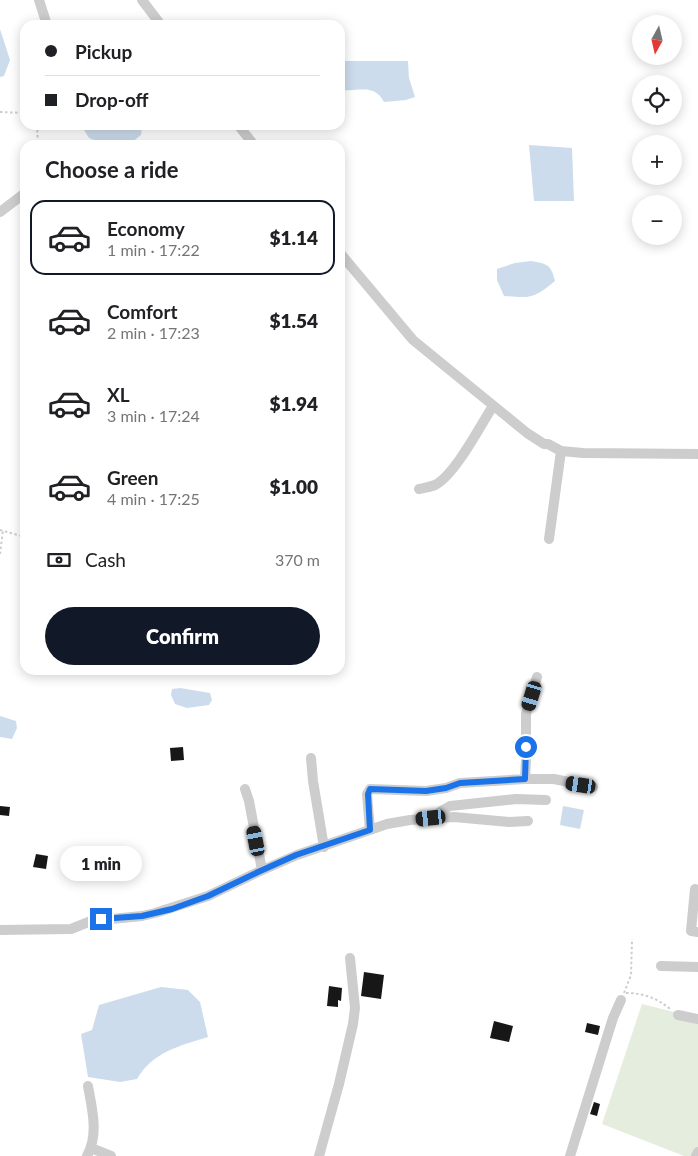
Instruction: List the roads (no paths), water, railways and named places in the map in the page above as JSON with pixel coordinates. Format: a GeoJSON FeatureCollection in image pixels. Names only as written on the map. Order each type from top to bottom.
{"type":"FeatureCollection","features":[{"type":"Feature","properties":{"kind":"street"},"geometry":{"type":"LineString","coordinates":[[40,0],[46,20]]}},
{"type":"Feature","properties":{"kind":"street"},"geometry":{"type":"LineString","coordinates":[[142,0],[157,20]]}},
{"type":"Feature","properties":{"kind":"street"},"geometry":{"type":"LineString","coordinates":[[242,130],[250,140]]}},
{"type":"Feature","properties":{"kind":"street"},"geometry":{"type":"LineString","coordinates":[[0,212],[20,196]]}},
{"type":"Feature","properties":{"kind":"street"},"geometry":{"type":"LineString","coordinates":[[345,259],[413,340],[527,433],[544,444],[548,444],[561,451],[583,453],[698,454]]}},
{"type":"Feature","properties":{"kind":"street"},"geometry":{"type":"LineString","coordinates":[[419,489],[434,485],[443,479],[462,456],[493,406]]}},
{"type":"Feature","properties":{"kind":"street"},"geometry":{"type":"LineString","coordinates":[[549,539],[561,451]]}},
{"type":"Feature","properties":{"kind":"street"},"geometry":{"type":"LineString","coordinates":[[525,779],[526,714],[537,677]]}},
{"type":"Feature","properties":{"kind":"street"},"geometry":{"type":"LineString","coordinates":[[311,758],[324,847]]}},
{"type":"Feature","properties":{"kind":"street"},"geometry":{"type":"LineString","coordinates":[[370,830],[368,794],[370,789],[426,791],[446,788],[460,783],[525,779],[554,779],[593,787]]}},
{"type":"Feature","properties":{"kind":"street"},"geometry":{"type":"LineString","coordinates":[[245,789],[262,870]]}},
{"type":"Feature","properties":{"kind":"street"},"geometry":{"type":"LineString","coordinates":[[441,818],[441,811],[450,806],[516,799],[546,800]]}},
{"type":"Feature","properties":{"kind":"street"},"geometry":{"type":"LineString","coordinates":[[0,930],[71,929],[91,921],[156,913],[208,896],[296,855],[387,824],[441,818],[528,822]]}},
{"type":"Feature","properties":{"kind":"street"},"geometry":{"type":"LineString","coordinates":[[695,890],[691,931],[698,932]]}},
{"type":"Feature","properties":{"kind":"street"},"geometry":{"type":"LineString","coordinates":[[319,1156],[353,1024],[355,1008],[350,958]]}},
{"type":"Feature","properties":{"kind":"street"},"geometry":{"type":"LineString","coordinates":[[661,966],[698,967]]}},
{"type":"Feature","properties":{"kind":"street"},"geometry":{"type":"LineString","coordinates":[[570,1156],[613,1018],[622,996]]}},
{"type":"Feature","properties":{"kind":"street"},"geometry":{"type":"LineString","coordinates":[[678,1015],[698,1019]]}},
{"type":"Feature","properties":{"kind":"street"},"geometry":{"type":"LineString","coordinates":[[88,1086],[94,1131],[89,1152],[111,1156]]}},
{"type":"Feature","properties":{"kind":"street"},"geometry":{"type":"LineString","coordinates":[[696,1156],[698,1152]]}},
{"type":"Feature","properties":{"kind":"water"},"geometry":{"type":"Polygon","coordinates":[[[0,29],[10,60],[4,76],[0,77],[0,29]]]}},
{"type":"Feature","properties":{"kind":"water"},"geometry":{"type":"Polygon","coordinates":[[[345,61],[408,61],[409,78],[415,97],[406,100],[384,102],[376,92],[371,90],[345,90],[345,61]]]}},
{"type":"Feature","properties":{"kind":"water"},"geometry":{"type":"Polygon","coordinates":[[[84,130],[142,130],[141,135],[135,140],[94,140],[89,138],[84,130]]]}},
{"type":"Feature","properties":{"kind":"water"},"geometry":{"type":"Polygon","coordinates":[[[529,145],[572,148],[574,201],[534,201],[529,145]]]}},
{"type":"Feature","properties":{"kind":"water"},"geometry":{"type":"Polygon","coordinates":[[[531,261],[548,266],[552,271],[555,281],[542,291],[531,296],[504,296],[497,280],[497,269],[515,263],[531,261]]]}},
{"type":"Feature","properties":{"kind":"water"},"geometry":{"type":"Polygon","coordinates":[[[180,688],[210,693],[212,700],[209,705],[187,708],[175,704],[171,695],[172,689],[180,688]]]}},
{"type":"Feature","properties":{"kind":"water"},"geometry":{"type":"Polygon","coordinates":[[[0,716],[16,721],[17,728],[12,739],[0,737],[0,716]]]}},
{"type":"Feature","properties":{"kind":"water"},"geometry":{"type":"Polygon","coordinates":[[[563,806],[584,810],[580,829],[560,825],[563,806]]]}},
{"type":"Feature","properties":{"kind":"water"},"geometry":{"type":"Polygon","coordinates":[[[161,987],[188,990],[200,1002],[208,1037],[177,1047],[159,1056],[143,1070],[137,1079],[120,1082],[88,1077],[81,1034],[92,1030],[99,1005],[161,987]]]}}]}
